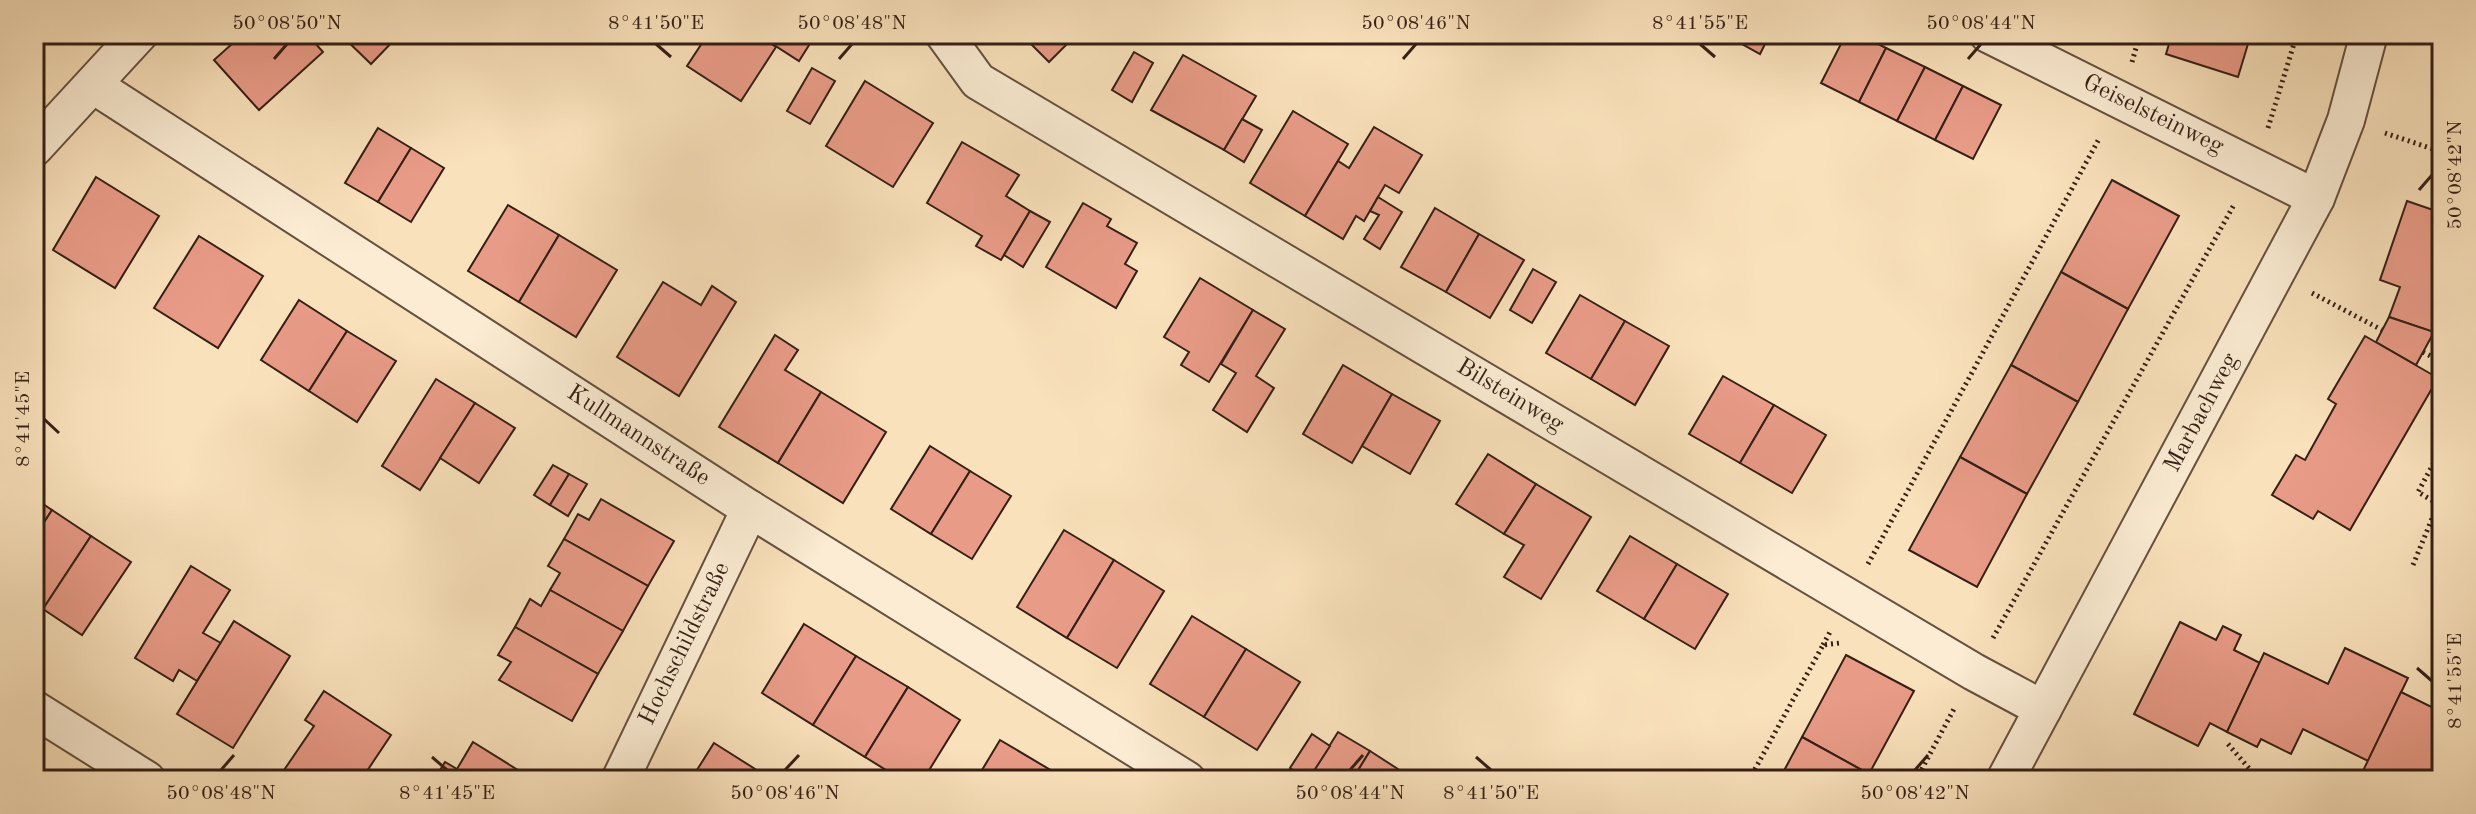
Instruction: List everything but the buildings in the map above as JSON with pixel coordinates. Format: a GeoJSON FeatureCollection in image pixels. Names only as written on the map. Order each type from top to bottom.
{"type":"FeatureCollection","features":[{"type":"Feature","properties":{"kind":"street"},"geometry":{"type":"LineString","coordinates":[[34,148],[139,34]]}},
{"type":"Feature","properties":{"kind":"street","name":"Bilsteinweg"},"geometry":{"type":"LineString","coordinates":[[944,34],[978,81],[1974,672],[2043,709]]}},
{"type":"Feature","properties":{"kind":"street","name":"Geiselsteinweg"},"geometry":{"type":"LineString","coordinates":[[1988,34],[2316,198]]}},
{"type":"Feature","properties":{"kind":"street","name":"Marbachweg"},"geometry":{"type":"LineString","coordinates":[[2005,780],[2316,198],[2346,120],[2369,34]]}},
{"type":"Feature","properties":{"kind":"street","name":"Kullmannstraße"},"geometry":{"type":"LineString","coordinates":[[93,85],[750,509],[1187,780]]}},
{"type":"Feature","properties":{"kind":"street","name":"Hochschildstraße"},"geometry":{"type":"LineString","coordinates":[[620,780],[750,509]]}},
{"type":"Feature","properties":{"kind":"street"},"geometry":{"type":"LineString","coordinates":[[34,709],[147,780]]}},
{"type":"Feature","properties":{"kind":"path"},"geometry":{"type":"LineString","coordinates":[[1916,780],[2256,166],[2297,34]]}},
{"type":"Feature","properties":{"kind":"path"},"geometry":{"type":"LineString","coordinates":[[1749,780],[1823,645],[1846,643],[1858,603],[2120,100]]}},
{"type":"Feature","properties":{"kind":"path"},"geometry":{"type":"LineString","coordinates":[[2346,120],[2442,152]]}},
{"type":"Feature","properties":{"kind":"path"},"geometry":{"type":"LineString","coordinates":[[2276,274],[2382,330]]}},
{"type":"Feature","properties":{"kind":"path"},"geometry":{"type":"LineString","coordinates":[[2423,352],[2442,362]]}},
{"type":"Feature","properties":{"kind":"path"},"geometry":{"type":"LineString","coordinates":[[2413,565],[2440,506],[2418,492],[2442,448]]}},
{"type":"Feature","properties":{"kind":"path"},"geometry":{"type":"LineString","coordinates":[[2228,744],[2259,780]]}}]}
